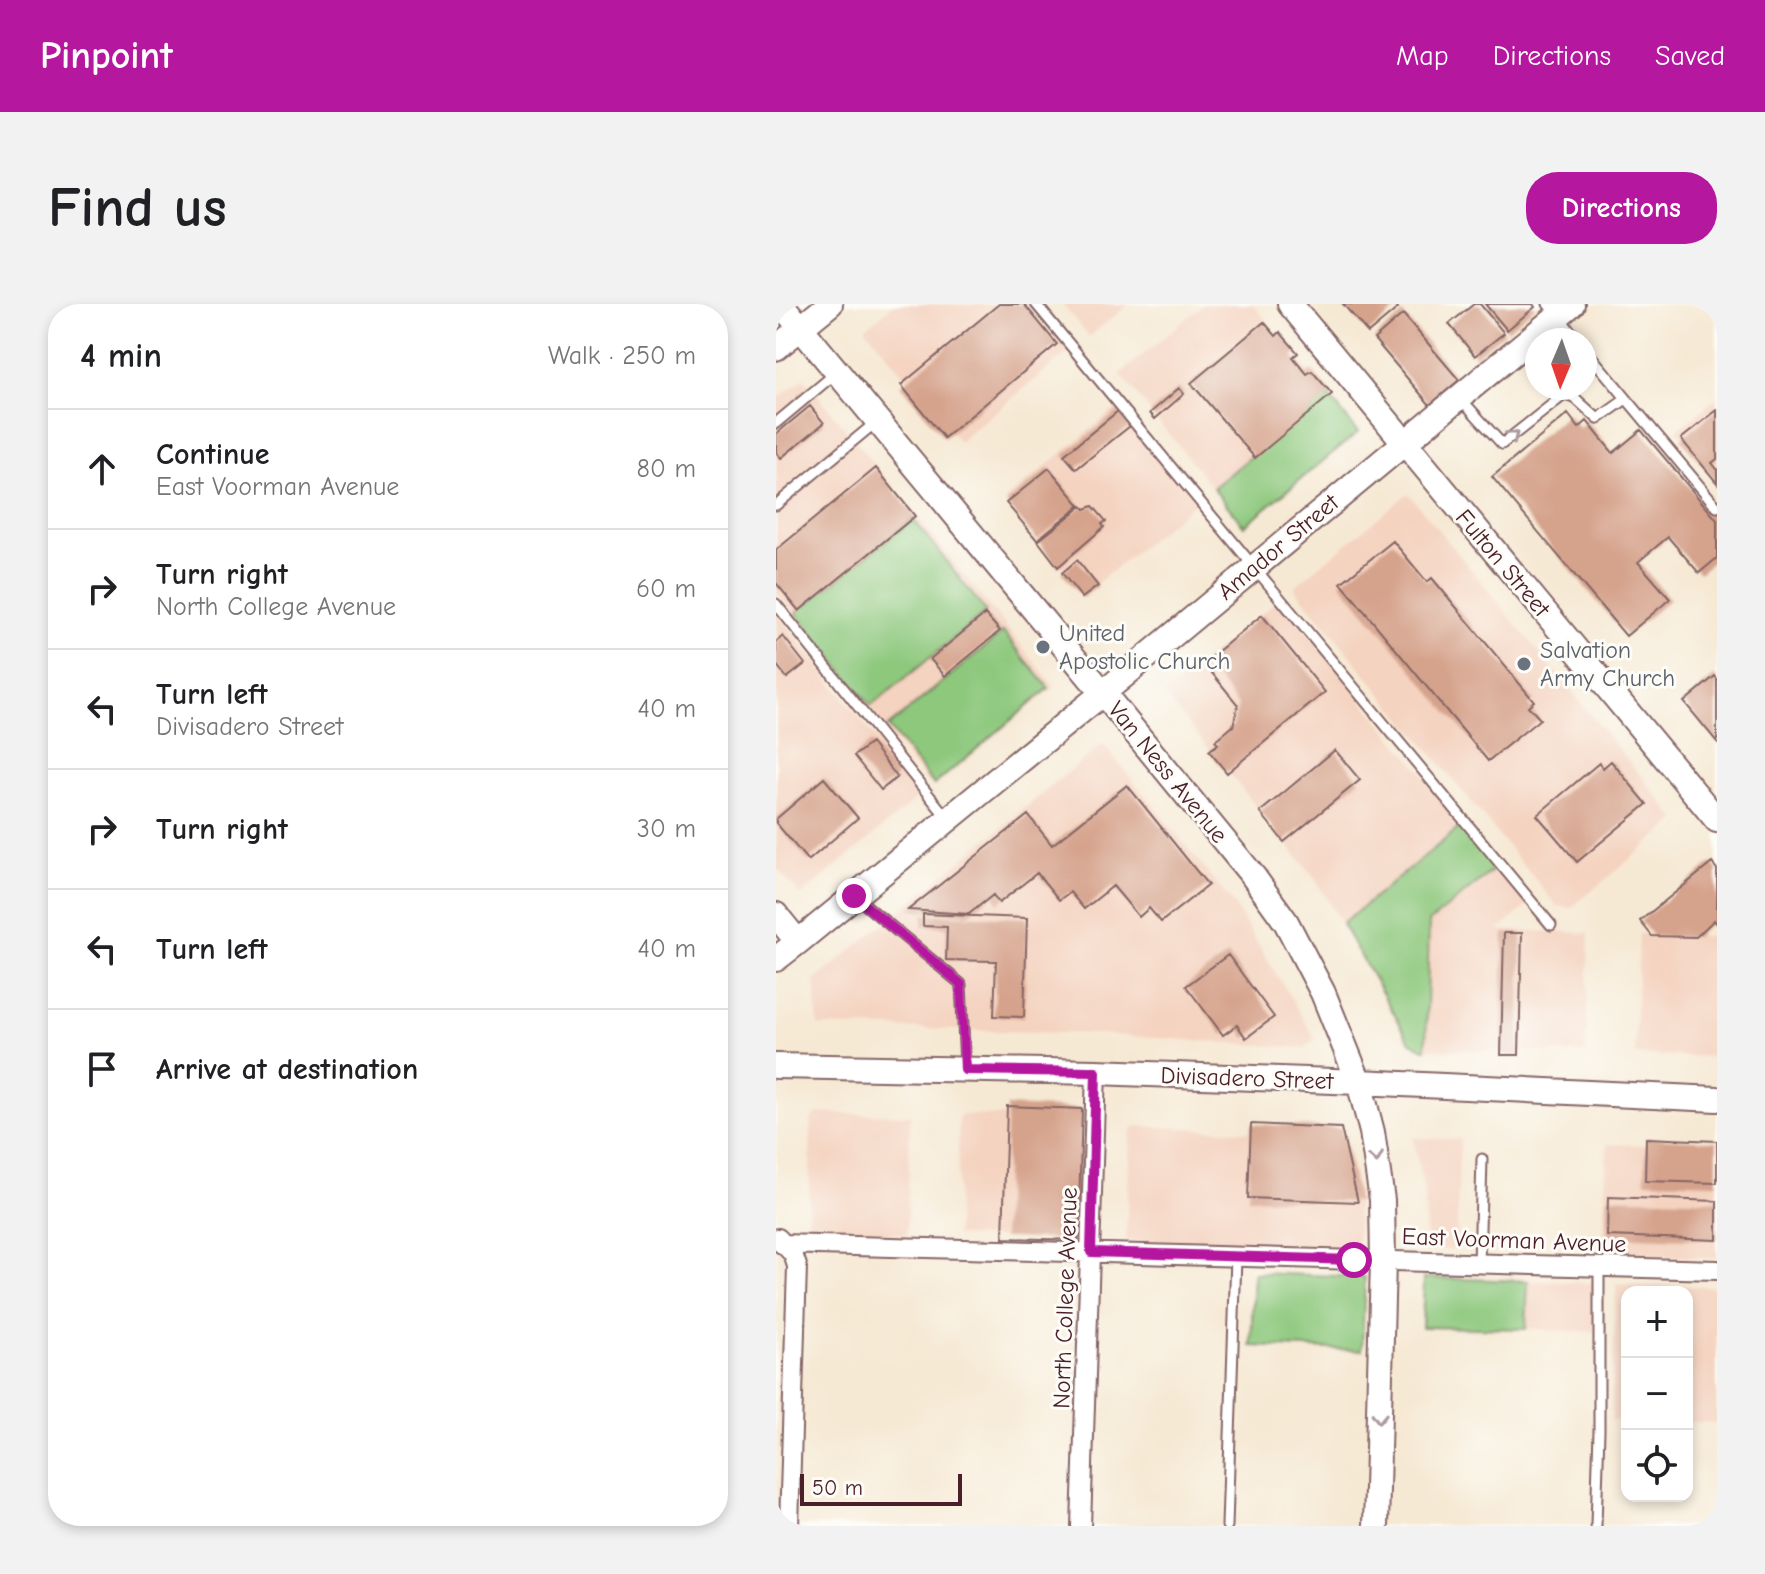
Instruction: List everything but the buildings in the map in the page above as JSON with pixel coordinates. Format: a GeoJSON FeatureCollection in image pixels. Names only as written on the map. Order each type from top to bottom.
{"type":"FeatureCollection","features":[{"type":"Feature","properties":{"kind":"main road","name":"Van Ness Avenue"},"geometry":{"type":"LineString","coordinates":[[781,304],[1253,876],[1286,922],[1323,993],[1359,1082],[1378,1172],[1383,1261],[1376,1526]]}},
{"type":"Feature","properties":{"kind":"main road"},"geometry":{"type":"LineString","coordinates":[[776,348],[830,304]]}},
{"type":"Feature","properties":{"kind":"main road","name":"Fulton Street"},"geometry":{"type":"LineString","coordinates":[[1290,304],[1404,443],[1712,804]]}},
{"type":"Feature","properties":{"kind":"main road","name":"Amador Street"},"geometry":{"type":"LineString","coordinates":[[776,959],[1460,397],[1559,308]]}},
{"type":"Feature","properties":{"kind":"main road"},"geometry":{"type":"LineString","coordinates":[[776,915],[798,942]]}},
{"type":"Feature","properties":{"kind":"main road","name":"Divisadero Street"},"geometry":{"type":"LineString","coordinates":[[776,1066],[1096,1072],[1717,1099]]}},
{"type":"Feature","properties":{"kind":"street","name":"North College Avenue"},"geometry":{"type":"LineString","coordinates":[[1081,1526],[1096,1072]]}},
{"type":"Feature","properties":{"kind":"street","name":"East Voorman Avenue"},"geometry":{"type":"LineString","coordinates":[[779,1240],[1717,1270]]}},
{"type":"Feature","properties":{"kind":"street"},"geometry":{"type":"LineString","coordinates":[[779,1240],[793,1254],[797,1270],[789,1526]]}},
{"type":"Feature","properties":{"kind":"lane"},"geometry":{"type":"LineString","coordinates":[[1036,304],[1551,925]]}},
{"type":"Feature","properties":{"kind":"lane"},"geometry":{"type":"LineString","coordinates":[[1559,308],[1571,328]]}},
{"type":"Feature","properties":{"kind":"lane"},"geometry":{"type":"LineString","coordinates":[[1597,364],[1717,507]]}},
{"type":"Feature","properties":{"kind":"lane"},"geometry":{"type":"LineString","coordinates":[[776,423],[837,372]]}},
{"type":"Feature","properties":{"kind":"lane"},"geometry":{"type":"LineString","coordinates":[[1460,397],[1502,444],[1564,395],[1575,398],[1598,419],[1626,399]]}},
{"type":"Feature","properties":{"kind":"lane"},"geometry":{"type":"LineString","coordinates":[[776,505],[878,421]]}},
{"type":"Feature","properties":{"kind":"lane"},"geometry":{"type":"LineString","coordinates":[[776,604],[948,819]]}},
{"type":"Feature","properties":{"kind":"lane"},"geometry":{"type":"LineString","coordinates":[[854,896],[961,984],[965,1070]]}},
{"type":"Feature","properties":{"kind":"lane"},"geometry":{"type":"LineString","coordinates":[[1479,1264],[1482,1159]]}},
{"type":"Feature","properties":{"kind":"lane"},"geometry":{"type":"LineString","coordinates":[[1227,1526],[1236,1257]]}},
{"type":"Feature","properties":{"kind":"lane"},"geometry":{"type":"LineString","coordinates":[[1596,1526],[1599,1267]]}},
{"type":"Feature","properties":{"kind":"shaded area"},"geometry":{"type":"Polygon","coordinates":[[[894,304],[1036,304],[1073,348],[959,442],[865,328],[894,304]]]}},
{"type":"Feature","properties":{"kind":"shaded area"},"geometry":{"type":"Polygon","coordinates":[[[1062,304],[1129,304],[1089,337],[1062,304]]]}},
{"type":"Feature","properties":{"kind":"shaded area"},"geometry":{"type":"Polygon","coordinates":[[[1204,304],[1253,304],[1327,394],[1213,488],[1120,374],[1204,304]]]}},
{"type":"Feature","properties":{"kind":"shaded area"},"geometry":{"type":"Polygon","coordinates":[[[804,378],[1055,687],[928,783],[776,592],[776,400],[804,378]]]}},
{"type":"Feature","properties":{"kind":"shaded area"},"geometry":{"type":"Polygon","coordinates":[[[1717,398],[1717,479],[1677,430],[1717,398]]]}},
{"type":"Feature","properties":{"kind":"shaded area"},"geometry":{"type":"Polygon","coordinates":[[[1120,405],[1198,500],[1084,594],[1006,499],[1120,405]]]}},
{"type":"Feature","properties":{"kind":"shaded area"},"geometry":{"type":"Polygon","coordinates":[[[1408,493],[1677,820],[1571,908],[1557,906],[1294,587],[1408,493]]]}},
{"type":"Feature","properties":{"kind":"shaded area"},"geometry":{"type":"Polygon","coordinates":[[[1279,599],[1464,824],[1342,924],[1313,876],[1164,694],[1279,599]]]}},
{"type":"Feature","properties":{"kind":"shaded area"},"geometry":{"type":"Polygon","coordinates":[[[776,611],[920,796],[801,896],[776,867],[776,611]]]}},
{"type":"Feature","properties":{"kind":"shaded area"},"geometry":{"type":"Polygon","coordinates":[[[1103,744],[1235,906],[1315,1038],[1305,1048],[1097,1034],[818,1026],[815,980],[1103,744]]]}},
{"type":"Feature","properties":{"kind":"shaded area"},"geometry":{"type":"Polygon","coordinates":[[[1498,866],[1529,904],[1499,930],[1589,933],[1586,1053],[1426,1049],[1429,922],[1498,866]]]}},
{"type":"Feature","properties":{"kind":"shaded area"},"geometry":{"type":"Polygon","coordinates":[[[1639,934],[1717,936],[1717,1057],[1635,1055],[1639,934]]]}},
{"type":"Feature","properties":{"kind":"shaded area"},"geometry":{"type":"Polygon","coordinates":[[[819,1113],[910,1115],[907,1234],[808,1232],[811,1120],[819,1113]]]}},
{"type":"Feature","properties":{"kind":"shaded area"},"geometry":{"type":"Polygon","coordinates":[[[959,1115],[1082,1118],[1077,1239],[956,1236],[959,1115]]]}},
{"type":"Feature","properties":{"kind":"shaded area"},"geometry":{"type":"Polygon","coordinates":[[[1138,1126],[1346,1136],[1357,1191],[1358,1247],[1126,1241],[1130,1133],[1138,1126]]]}},
{"type":"Feature","properties":{"kind":"shaded area"},"geometry":{"type":"Polygon","coordinates":[[[1413,1138],[1460,1139],[1456,1250],[1426,1249],[1425,1196],[1413,1138]]]}},
{"type":"Feature","properties":{"kind":"shaded area"},"geometry":{"type":"Polygon","coordinates":[[[1607,1144],[1717,1147],[1717,1258],[1603,1254],[1607,1144]]]}},
{"type":"Feature","properties":{"kind":"shaded area"},"geometry":{"type":"Polygon","coordinates":[[[1528,1281],[1597,1283],[1595,1332],[1526,1329],[1528,1281]]]}},
{"type":"Feature","properties":{"kind":"shaded area"},"geometry":{"type":"Polygon","coordinates":[[[1616,1284],[1683,1286],[1621,1286],[1621,1420],[1611,1420],[1616,1284]]]}},
{"type":"Feature","properties":{"kind":"shaded area"},"geometry":{"type":"Polygon","coordinates":[[[1693,1286],[1717,1287],[1717,1423],[1693,1422],[1693,1286]]]}},
{"type":"Feature","properties":{"kind":"green space"},"geometry":{"type":"Polygon","coordinates":[[[1327,394],[1358,432],[1244,526],[1213,488],[1327,394]]]}},
{"type":"Feature","properties":{"kind":"green space"},"geometry":{"type":"Polygon","coordinates":[[[913,519],[986,612],[871,706],[796,613],[913,519]]]}},
{"type":"Feature","properties":{"kind":"green space"},"geometry":{"type":"Polygon","coordinates":[[[1003,632],[1049,688],[934,785],[888,727],[1003,632]]]}},
{"type":"Feature","properties":{"kind":"green space"},"geometry":{"type":"Polygon","coordinates":[[[1464,824],[1498,866],[1429,922],[1424,1049],[1410,1041],[1342,924],[1464,824]]]}},
{"type":"Feature","properties":{"kind":"green space"},"geometry":{"type":"Polygon","coordinates":[[[1254,1273],[1365,1277],[1362,1350],[1251,1346],[1254,1273]]]}},
{"type":"Feature","properties":{"kind":"green space"},"geometry":{"type":"Polygon","coordinates":[[[1424,1278],[1528,1281],[1526,1329],[1422,1327],[1424,1278]]]}},
{"type":"Feature","properties":{"kind":"place","name":"United Apostolic Church"},"geometry":{"type":"Point","coordinates":[1043,647]}},
{"type":"Feature","properties":{"kind":"place","name":"Salvation Army Church"},"geometry":{"type":"Point","coordinates":[1524,664]}},
{"type":"Feature","properties":{"kind":"route"},"geometry":{"type":"LineString","coordinates":[[854,896],[961,984],[965,1070],[1096,1072],[1091,1252],[1354,1260]]}}]}
